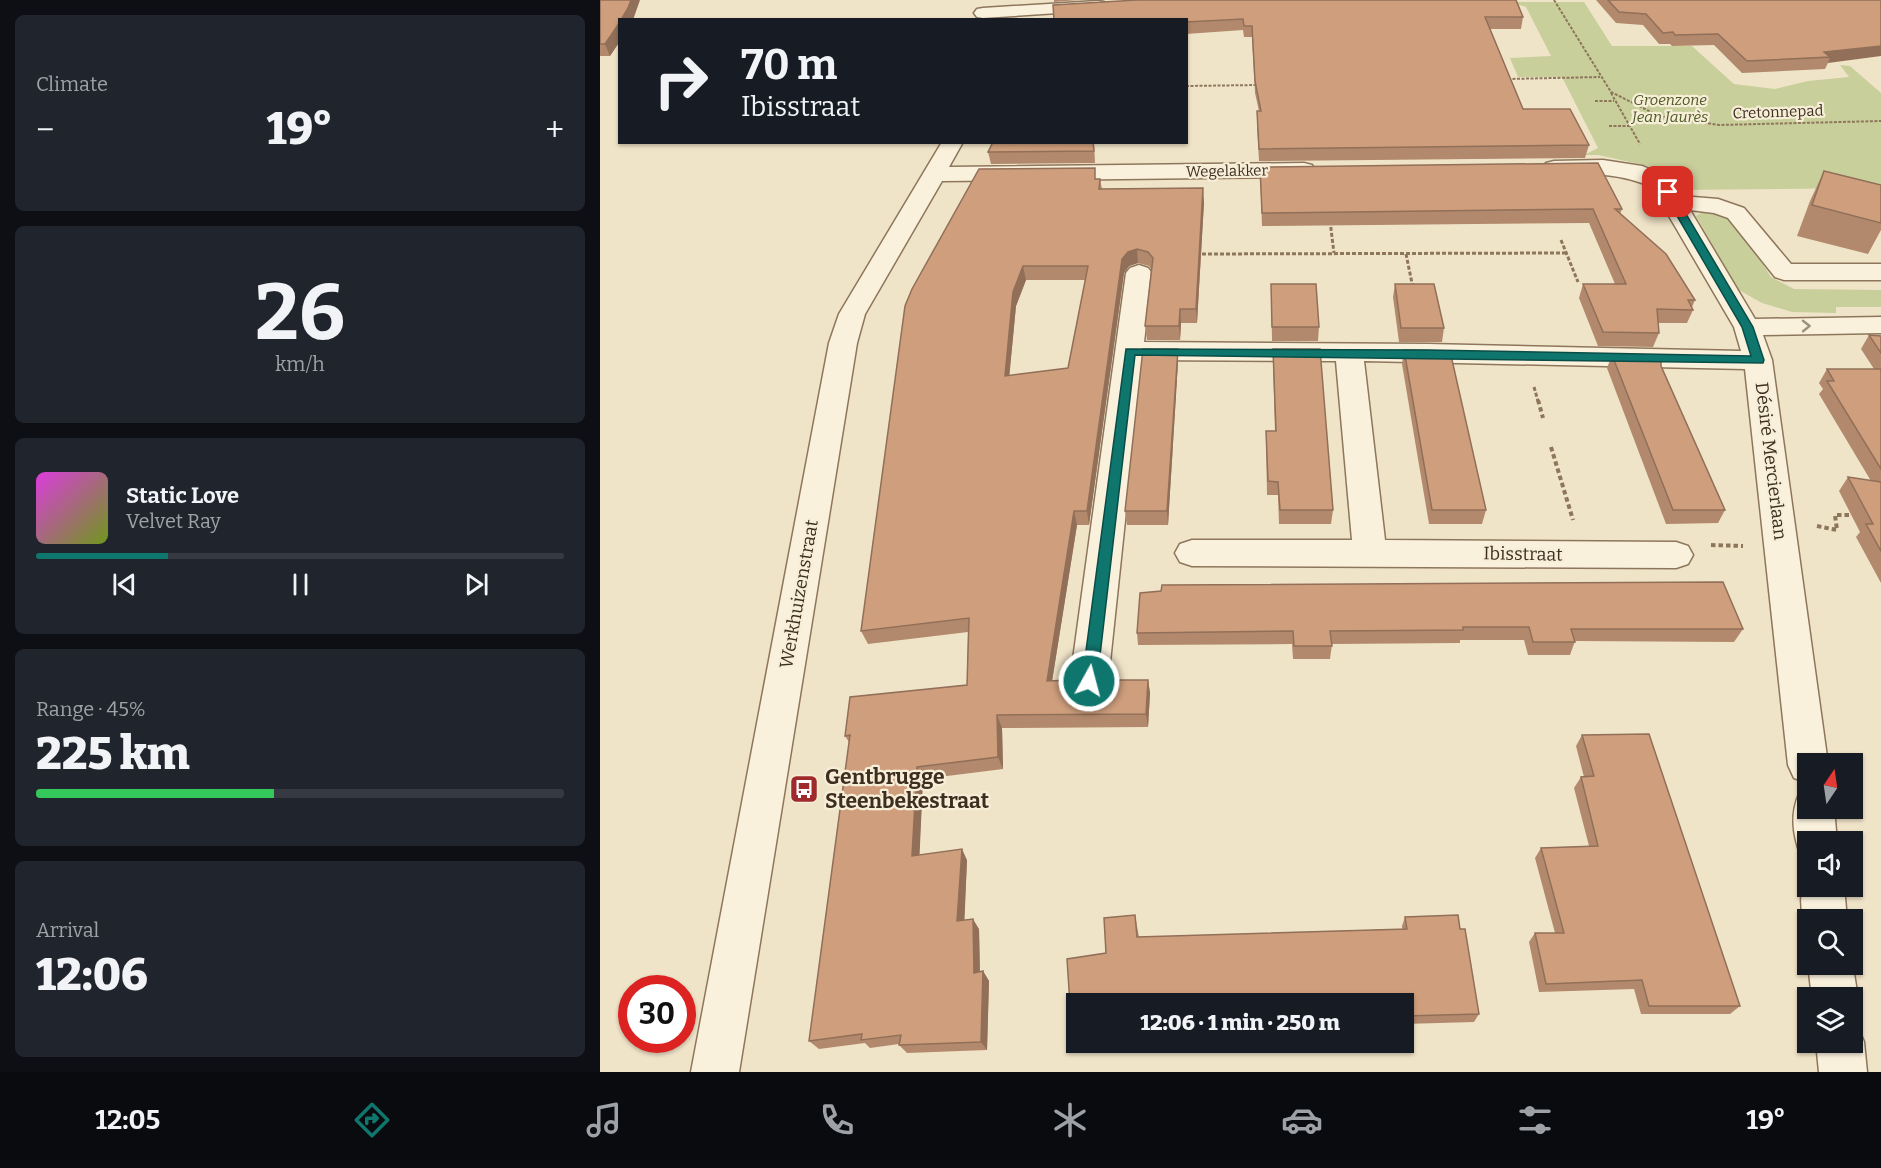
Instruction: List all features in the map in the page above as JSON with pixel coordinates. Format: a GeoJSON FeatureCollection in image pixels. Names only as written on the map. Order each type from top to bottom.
{"type":"FeatureCollection","features":[{"type":"Feature","properties":{"kind":"street"},"geometry":{"type":"LineString","coordinates":[[983,11],[1113,5]]}},
{"type":"Feature","properties":{"kind":"street","name":"Werkhuizenstraat"},"geometry":{"type":"LineString","coordinates":[[716,1072],[843,343],[852,314],[952,144]]}},
{"type":"Feature","properties":{"kind":"street"},"geometry":{"type":"LineString","coordinates":[[1533,168],[1603,167],[1634,171],[1668,192],[1736,213],[1784,272],[1827,274],[1881,272]]}},
{"type":"Feature","properties":{"kind":"street","name":"Wegelakker"},"geometry":{"type":"LineString","coordinates":[[934,174],[1323,170]]}},
{"type":"Feature","properties":{"kind":"street","name":"Désiré Mercierlaan"},"geometry":{"type":"LineString","coordinates":[[1668,192],[1747,327],[1758,360],[1807,753]]}},
{"type":"Feature","properties":{"kind":"street"},"geometry":{"type":"LineString","coordinates":[[1089,681],[1139,273]]}},
{"type":"Feature","properties":{"kind":"street"},"geometry":{"type":"LineString","coordinates":[[1747,327],[1881,325]]}},
{"type":"Feature","properties":{"kind":"street"},"geometry":{"type":"LineString","coordinates":[[1130,351],[1428,353],[1758,360]]}},
{"type":"Feature","properties":{"kind":"street"},"geometry":{"type":"LineString","coordinates":[[1348,354],[1370,553]]}},
{"type":"Feature","properties":{"kind":"street","name":"Ibisstraat"},"geometry":{"type":"LineString","coordinates":[[1192,553],[1676,555]]}},
{"type":"Feature","properties":{"kind":"street"},"geometry":{"type":"LineString","coordinates":[[1841,1053],[1843,1072]]}},
{"type":"Feature","properties":{"kind":"path","name":"Cretonnepad"},"geometry":{"type":"LineString","coordinates":[[1554,0],[1611,92],[1659,116],[1719,125],[1881,121]]}},
{"type":"Feature","properties":{"kind":"path"},"geometry":{"type":"LineString","coordinates":[[1506,79],[1600,77]]}},
{"type":"Feature","properties":{"kind":"path"},"geometry":{"type":"LineString","coordinates":[[1188,86],[1257,85]]}},
{"type":"Feature","properties":{"kind":"path"},"geometry":{"type":"LineString","coordinates":[[1611,92],[1668,192]]}},
{"type":"Feature","properties":{"kind":"path"},"geometry":{"type":"LineString","coordinates":[[1595,101],[1614,100]]}},
{"type":"Feature","properties":{"kind":"path"},"geometry":{"type":"LineString","coordinates":[[1609,126],[1629,126]]}},
{"type":"Feature","properties":{"kind":"path"},"geometry":{"type":"LineString","coordinates":[[1323,170],[1334,253]]}},
{"type":"Feature","properties":{"kind":"path"},"geometry":{"type":"LineString","coordinates":[[1561,240],[1578,282]]}},
{"type":"Feature","properties":{"kind":"path"},"geometry":{"type":"LineString","coordinates":[[1189,254],[1566,253]]}},
{"type":"Feature","properties":{"kind":"path"},"geometry":{"type":"LineString","coordinates":[[1406,254],[1428,353]]}},
{"type":"Feature","properties":{"kind":"path"},"geometry":{"type":"LineString","coordinates":[[1551,447],[1584,555]]}},
{"type":"Feature","properties":{"kind":"path"},"geometry":{"type":"LineString","coordinates":[[1778,520],[1837,530],[1835,515],[1866,514]]}},
{"type":"Feature","properties":{"kind":"path"},"geometry":{"type":"LineString","coordinates":[[1676,555],[1681,544],[1736,545],[1783,552]]}},
{"type":"Feature","properties":{"kind":"green space","name":"Groenzone Jean Jaurès"},"geometry":{"type":"Polygon","coordinates":[[[1510,2],[1584,2],[1612,46],[1692,46],[1734,84],[1775,89],[1808,81],[1849,77],[1840,65],[1850,66],[1881,93],[1881,188],[1682,190],[1648,166],[1598,155],[1584,155],[1598,148],[1562,77],[1518,77],[1510,58],[1551,56],[1526,7],[1510,2]]]}},
{"type":"Feature","properties":{"kind":"green space"},"geometry":{"type":"Polygon","coordinates":[[[1708,209],[1735,220],[1771,277],[1794,289],[1881,290],[1881,307],[1836,307],[1836,313],[1792,312],[1762,303],[1737,289],[1696,216],[1708,209]]]}},
{"type":"Feature","properties":{"kind":"building"},"geometry":{"type":"Polygon","coordinates":[[[600,0],[631,0],[622,18],[618,18],[618,25],[605,44],[600,44],[600,0]]]}},
{"type":"Feature","properties":{"kind":"building"},"geometry":{"type":"Polygon","coordinates":[[[1137,0],[1516,0],[1523,17],[1485,17],[1523,109],[1570,109],[1589,145],[1259,149],[1257,111],[1261,111],[1255,81],[1252,26],[1244,26],[1243,19],[1188,22],[1188,18],[1054,18],[1053,5],[1137,0]]]}},
{"type":"Feature","properties":{"kind":"building"},"geometry":{"type":"Polygon","coordinates":[[[1608,0],[1881,0],[1881,46],[1824,52],[1830,57],[1747,61],[1718,34],[1663,33],[1646,14],[1619,12],[1608,0]]]}},
{"type":"Feature","properties":{"kind":"building"},"geometry":{"type":"Polygon","coordinates":[[[992,144],[1093,144],[1094,151],[988,152],[992,144]]]}},
{"type":"Feature","properties":{"kind":"building"},"geometry":{"type":"Polygon","coordinates":[[[1598,163],[1622,209],[1615,209],[1666,254],[1695,300],[1688,300],[1693,310],[1657,309],[1659,333],[1603,332],[1583,284],[1626,284],[1593,209],[1262,213],[1260,167],[1598,163]]]}},
{"type":"Feature","properties":{"kind":"building"},"geometry":{"type":"Polygon","coordinates":[[[1095,168],[1095,179],[1100,179],[1099,189],[1203,188],[1196,309],[1180,309],[1179,326],[1145,326],[1153,258],[1148,252],[1137,249],[1128,252],[1122,259],[1087,511],[1074,511],[1047,681],[1071,680],[1087,686],[1101,680],[1148,680],[1146,714],[997,715],[998,757],[917,767],[912,856],[962,849],[957,921],[973,919],[974,973],[983,971],[981,1042],[899,1045],[901,1035],[861,1040],[862,1034],[809,1041],[850,735],[845,736],[850,697],[967,685],[969,618],[861,631],[905,306],[912,289],[979,169],[1095,168]],[[1023,266],[1013,292],[1005,376],[1068,368],[1088,266],[1023,266]]]}},
{"type":"Feature","properties":{"kind":"building"},"geometry":{"type":"Polygon","coordinates":[[[1824,171],[1881,185],[1881,223],[1812,205],[1824,171]]]}},
{"type":"Feature","properties":{"kind":"building"},"geometry":{"type":"Polygon","coordinates":[[[1271,284],[1316,284],[1319,327],[1272,327],[1271,284]]]}},
{"type":"Feature","properties":{"kind":"building"},"geometry":{"type":"Polygon","coordinates":[[[1395,284],[1434,284],[1444,328],[1401,328],[1395,284]]]}},
{"type":"Feature","properties":{"kind":"building"},"geometry":{"type":"Polygon","coordinates":[[[1869,335],[1881,336],[1881,353],[1869,335]]]}},
{"type":"Feature","properties":{"kind":"building"},"geometry":{"type":"Polygon","coordinates":[[[1143,349],[1178,349],[1167,511],[1125,511],[1143,349]]]}},
{"type":"Feature","properties":{"kind":"building"},"geometry":{"type":"Polygon","coordinates":[[[1273,349],[1320,349],[1333,510],[1280,510],[1278,482],[1268,481],[1266,431],[1276,431],[1273,349]]]}},
{"type":"Feature","properties":{"kind":"building"},"geometry":{"type":"Polygon","coordinates":[[[1404,350],[1450,351],[1486,510],[1432,510],[1404,350]]]}},
{"type":"Feature","properties":{"kind":"building"},"geometry":{"type":"Polygon","coordinates":[[[1612,355],[1661,356],[1661,366],[1725,510],[1673,510],[1612,355]]]}},
{"type":"Feature","properties":{"kind":"building"},"geometry":{"type":"Polygon","coordinates":[[[1827,369],[1881,369],[1881,469],[1827,381],[1834,381],[1827,369]]]}},
{"type":"Feature","properties":{"kind":"building"},"geometry":{"type":"Polygon","coordinates":[[[1848,477],[1881,482],[1881,551],[1866,524],[1873,524],[1848,477]]]}},
{"type":"Feature","properties":{"kind":"building"},"geometry":{"type":"Polygon","coordinates":[[[1723,582],[1743,629],[1571,629],[1575,642],[1533,642],[1529,627],[1330,631],[1332,646],[1294,646],[1293,631],[1137,633],[1140,593],[1161,591],[1162,585],[1723,582]]]}},
{"type":"Feature","properties":{"kind":"building"},"geometry":{"type":"Polygon","coordinates":[[[1649,734],[1740,1006],[1649,1006],[1642,980],[1546,984],[1535,933],[1564,933],[1541,848],[1598,846],[1581,777],[1594,776],[1582,735],[1649,734]]]}},
{"type":"Feature","properties":{"kind":"building"},"geometry":{"type":"Polygon","coordinates":[[[1135,915],[1137,937],[1407,929],[1405,917],[1458,915],[1460,929],[1465,929],[1479,1014],[1414,1016],[1414,993],[1069,993],[1067,959],[1106,953],[1104,918],[1135,915]]]}},
{"type":"Feature","properties":{"kind":"place","name":"Gentbrugge Steenbekestraat"},"geometry":{"type":"Point","coordinates":[804,789]}},
{"type":"Feature","properties":{"kind":"route"},"geometry":{"type":"LineString","coordinates":[[1089,681],[1130,351],[1428,353],[1758,360],[1747,327],[1668,192]]}}]}
